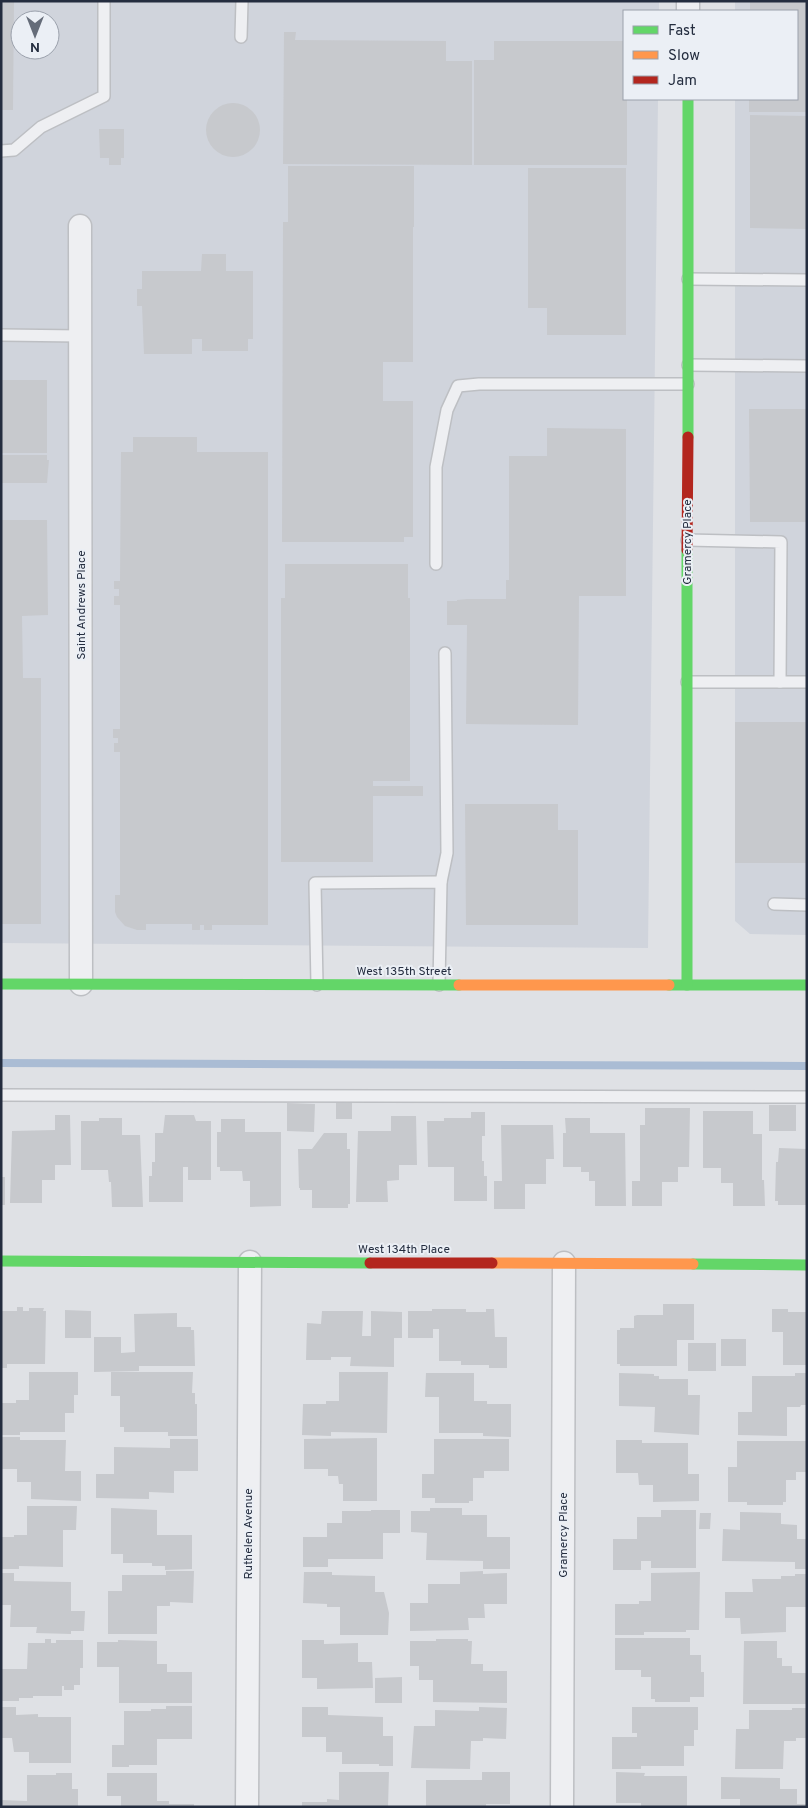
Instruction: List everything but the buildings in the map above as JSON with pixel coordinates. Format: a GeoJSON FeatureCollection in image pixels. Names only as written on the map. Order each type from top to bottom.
{"type":"FeatureCollection","features":[{"type":"Feature","properties":{"kind":"street","name":"Gramercy Place"},"geometry":{"type":"LineString","coordinates":[[687,985],[688,100]]}},
{"type":"Feature","properties":{"kind":"street","name":"Saint Andrews Place"},"geometry":{"type":"LineString","coordinates":[[80,226],[81,984]]}},
{"type":"Feature","properties":{"kind":"street","name":"West 135th Street"},"geometry":{"type":"LineString","coordinates":[[1,984],[807,985]]}},
{"type":"Feature","properties":{"kind":"street","name":"West 134th Place"},"geometry":{"type":"LineString","coordinates":[[1,1261],[807,1264]]}},
{"type":"Feature","properties":{"kind":"street","name":"Ruthelen Avenue"},"geometry":{"type":"LineString","coordinates":[[247,1807],[250,1262]]}},
{"type":"Feature","properties":{"kind":"street","name":"Gramercy Place"},"geometry":{"type":"LineString","coordinates":[[562,1807],[564,1264]]}},
{"type":"Feature","properties":{"kind":"lane"},"geometry":{"type":"LineString","coordinates":[[1,151],[14,150],[41,127],[104,96],[104,1]]}},
{"type":"Feature","properties":{"kind":"lane"},"geometry":{"type":"LineString","coordinates":[[241,37],[242,1]]}},
{"type":"Feature","properties":{"kind":"lane"},"geometry":{"type":"LineString","coordinates":[[688,279],[807,280]]}},
{"type":"Feature","properties":{"kind":"lane"},"geometry":{"type":"LineString","coordinates":[[1,335],[80,336]]}},
{"type":"Feature","properties":{"kind":"lane"},"geometry":{"type":"LineString","coordinates":[[688,365],[807,366]]}},
{"type":"Feature","properties":{"kind":"lane"},"geometry":{"type":"LineString","coordinates":[[436,564],[436,467],[447,410],[458,386],[479,384],[688,384]]}},
{"type":"Feature","properties":{"kind":"lane"},"geometry":{"type":"LineString","coordinates":[[687,540],[781,542],[780,682]]}},
{"type":"Feature","properties":{"kind":"lane"},"geometry":{"type":"LineString","coordinates":[[439,985],[441,882],[446,853],[445,653]]}},
{"type":"Feature","properties":{"kind":"lane"},"geometry":{"type":"LineString","coordinates":[[687,682],[807,682]]}},
{"type":"Feature","properties":{"kind":"lane"},"geometry":{"type":"LineString","coordinates":[[317,985],[315,883],[441,882]]}},
{"type":"Feature","properties":{"kind":"lane"},"geometry":{"type":"LineString","coordinates":[[774,904],[807,905]]}},
{"type":"Feature","properties":{"kind":"lane"},"geometry":{"type":"LineString","coordinates":[[1,1095],[807,1097]]}},
{"type":"Feature","properties":{"kind":"shaded area"},"geometry":{"type":"Polygon","coordinates":[[[1,1],[659,1],[659,10],[623,10],[623,100],[658,100],[648,948],[1,943],[1,1]]]}},
{"type":"Feature","properties":{"kind":"shaded area"},"geometry":{"type":"Polygon","coordinates":[[[735,1],[807,1],[807,935],[750,934],[735,921],[735,100],[798,100],[798,10],[735,10],[735,1]]]}},
{"type":"Feature","properties":{"kind":"waterway"},"geometry":{"type":"LineString","coordinates":[[1,1063],[807,1066]]}},
{"type":"Feature","properties":{"kind":"traffic: fast"},"geometry":{"type":"LineString","coordinates":[[688,100],[688,437]]}},
{"type":"Feature","properties":{"kind":"traffic: fast"},"geometry":{"type":"LineString","coordinates":[[687,550],[687,985]]}},
{"type":"Feature","properties":{"kind":"traffic: fast"},"geometry":{"type":"LineString","coordinates":[[1,984],[459,985]]}},
{"type":"Feature","properties":{"kind":"traffic: fast"},"geometry":{"type":"LineString","coordinates":[[669,985],[807,985]]}},
{"type":"Feature","properties":{"kind":"traffic: fast"},"geometry":{"type":"LineString","coordinates":[[1,1261],[370,1263]]}},
{"type":"Feature","properties":{"kind":"traffic: fast"},"geometry":{"type":"LineString","coordinates":[[693,1264],[807,1265]]}},
{"type":"Feature","properties":{"kind":"traffic: slow"},"geometry":{"type":"LineString","coordinates":[[459,985],[669,985]]}},
{"type":"Feature","properties":{"kind":"traffic: slow"},"geometry":{"type":"LineString","coordinates":[[492,1263],[693,1264]]}},
{"type":"Feature","properties":{"kind":"traffic: jam"},"geometry":{"type":"LineString","coordinates":[[687,550],[688,437]]}},
{"type":"Feature","properties":{"kind":"traffic: jam"},"geometry":{"type":"LineString","coordinates":[[370,1263],[492,1263]]}}]}
